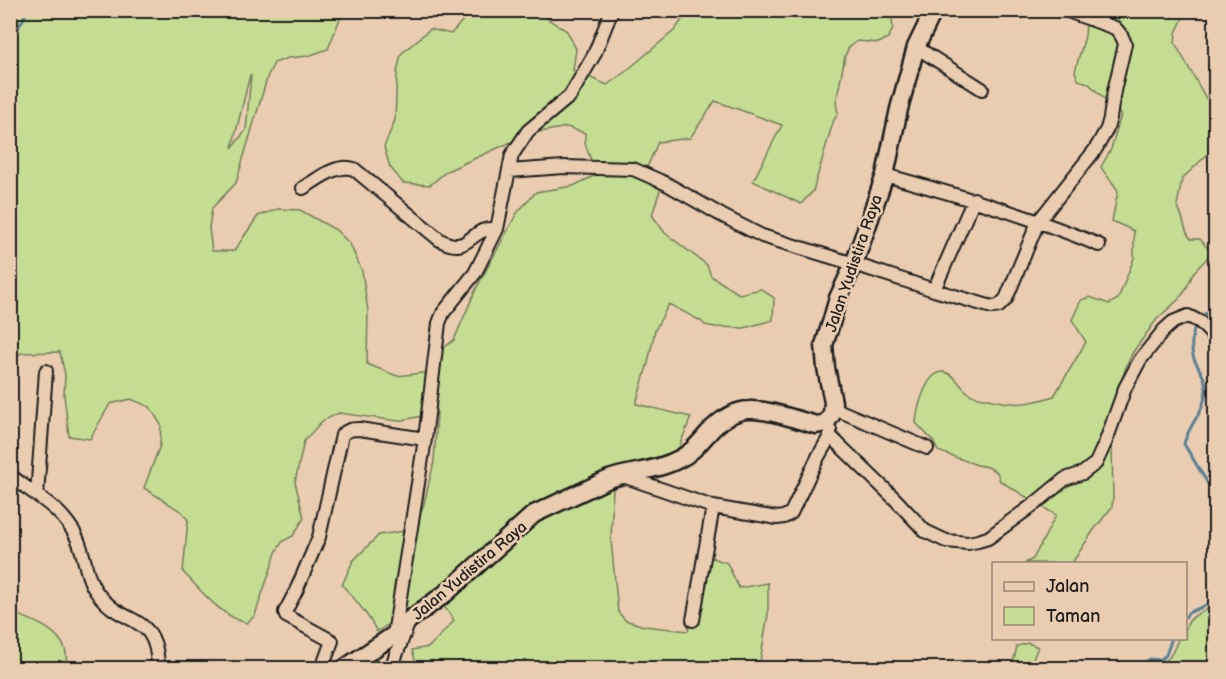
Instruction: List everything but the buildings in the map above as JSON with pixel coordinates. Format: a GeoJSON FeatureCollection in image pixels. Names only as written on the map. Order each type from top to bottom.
{"type":"FeatureCollection","features":[{"type":"Feature","properties":{"kind":"street"},"geometry":{"type":"LineString","coordinates":[[394,635],[425,440],[439,323],[443,313],[475,273],[497,228],[512,155],[528,131],[570,96],[594,55],[612,10]]}},
{"type":"Feature","properties":{"kind":"street","name":"Jalan Yudistira Raya"},"geometry":{"type":"LineString","coordinates":[[345,669],[394,635],[409,620],[466,577],[534,514],[619,475],[646,471],[678,460],[694,449],[714,427],[740,411],[766,412],[816,425],[830,421],[833,402],[824,345],[838,298],[854,264],[885,175],[899,109],[916,47],[934,10]]}},
{"type":"Feature","properties":{"kind":"street"},"geometry":{"type":"LineString","coordinates":[[509,171],[564,167],[633,169],[665,183],[762,236],[934,291],[992,307],[999,306],[1006,299],[1038,222],[1095,150],[1107,129],[1110,118],[1125,44],[1115,28],[1065,10]]}},
{"type":"Feature","properties":{"kind":"street"},"geometry":{"type":"LineString","coordinates":[[916,47],[982,88]]}},
{"type":"Feature","properties":{"kind":"street"},"geometry":{"type":"LineString","coordinates":[[303,188],[327,174],[350,167],[449,245],[464,244],[482,230],[497,228]]}},
{"type":"Feature","properties":{"kind":"street"},"geometry":{"type":"LineString","coordinates":[[885,175],[1052,225],[1100,245]]}},
{"type":"Feature","properties":{"kind":"street"},"geometry":{"type":"LineString","coordinates":[[934,291],[974,200]]}},
{"type":"Feature","properties":{"kind":"street"},"geometry":{"type":"LineString","coordinates":[[830,421],[925,531],[946,542],[978,541],[998,531],[1065,479],[1083,473],[1096,462],[1125,388],[1140,360],[1173,322],[1188,316],[1207,328],[1215,339]]}},
{"type":"Feature","properties":{"kind":"street"},"geometry":{"type":"LineString","coordinates":[[37,495],[46,371]]}},
{"type":"Feature","properties":{"kind":"street"},"geometry":{"type":"LineString","coordinates":[[830,421],[927,448]]}},
{"type":"Feature","properties":{"kind":"street"},"geometry":{"type":"LineString","coordinates":[[619,475],[713,507],[777,518],[788,516],[818,457],[830,421]]}},
{"type":"Feature","properties":{"kind":"street"},"geometry":{"type":"LineString","coordinates":[[322,669],[332,641],[293,621],[286,616],[285,612],[319,537],[342,435],[347,430],[359,429],[425,440]]}},
{"type":"Feature","properties":{"kind":"street"},"geometry":{"type":"LineString","coordinates":[[10,475],[61,513],[82,550],[92,586],[105,603],[141,624],[152,635],[156,645],[158,669]]}},
{"type":"Feature","properties":{"kind":"street"},"geometry":{"type":"LineString","coordinates":[[693,620],[713,507]]}},
{"type":"Feature","properties":{"kind":"street"},"geometry":{"type":"LineString","coordinates":[[391,669],[409,620]]}},
{"type":"Feature","properties":{"kind":"green space"},"geometry":{"type":"Polygon","coordinates":[[[10,11],[343,11],[328,49],[274,63],[268,75],[236,183],[212,208],[209,228],[212,251],[234,251],[258,216],[278,209],[300,210],[336,230],[350,244],[362,271],[368,311],[367,364],[397,376],[439,371],[441,350],[454,340],[476,289],[517,213],[536,192],[573,186],[596,175],[585,143],[585,133],[567,127],[529,134],[447,171],[430,185],[403,183],[390,167],[384,147],[395,120],[397,73],[401,54],[430,29],[451,34],[471,11],[541,11],[549,20],[567,31],[576,49],[573,70],[607,85],[675,30],[688,11],[891,11],[893,29],[888,38],[879,43],[857,41],[849,47],[845,56],[836,103],[838,113],[833,122],[813,191],[801,204],[753,181],[782,125],[715,101],[690,138],[658,142],[642,179],[661,187],[652,215],[665,233],[707,265],[711,276],[739,294],[761,289],[774,298],[773,320],[744,328],[715,327],[705,325],[669,304],[655,330],[636,404],[691,417],[677,452],[626,466],[613,486],[611,540],[618,612],[625,620],[644,626],[688,631],[710,557],[727,563],[739,588],[768,583],[768,614],[759,668],[425,668],[416,663],[412,650],[429,647],[454,621],[444,606],[431,593],[377,632],[370,619],[342,585],[353,561],[379,535],[411,530],[423,508],[434,462],[437,413],[398,421],[339,413],[322,421],[304,441],[295,482],[304,518],[293,536],[283,541],[277,550],[255,615],[247,623],[237,620],[212,602],[183,572],[188,520],[182,512],[144,488],[160,445],[161,425],[150,407],[131,399],[110,404],[90,439],[69,436],[64,395],[65,375],[60,352],[21,353],[11,360],[10,11]],[[251,75],[232,148],[246,130],[251,75]]]}},
{"type":"Feature","properties":{"kind":"green space"},"geometry":{"type":"Polygon","coordinates":[[[1087,11],[1186,11],[1176,33],[1175,43],[1207,100],[1215,104],[1215,147],[1182,179],[1177,206],[1188,235],[1191,239],[1200,239],[1210,251],[1209,256],[1194,272],[1185,291],[1157,319],[1133,352],[1126,367],[1103,433],[1112,445],[1112,507],[1073,562],[1027,562],[1033,559],[1056,515],[1000,481],[997,472],[988,467],[938,451],[933,441],[916,423],[920,401],[927,384],[937,374],[943,372],[951,375],[968,393],[976,397],[1020,403],[1054,396],[1086,342],[1072,320],[1081,300],[1090,297],[1109,304],[1118,299],[1134,258],[1134,231],[1112,221],[1118,191],[1101,167],[1111,149],[1121,115],[1088,83],[1078,80],[1075,71],[1085,36],[1087,11]]]}},
{"type":"Feature","properties":{"kind":"green space"},"geometry":{"type":"Polygon","coordinates":[[[1215,607],[1215,668],[1145,668],[1167,660],[1178,640],[1187,640],[1187,625],[1190,620],[1215,607]]]}},
{"type":"Feature","properties":{"kind":"green space"},"geometry":{"type":"Polygon","coordinates":[[[10,612],[42,625],[56,635],[65,649],[67,668],[11,668],[10,612]]]}},
{"type":"Feature","properties":{"kind":"green space"},"geometry":{"type":"Polygon","coordinates":[[[1028,643],[1038,647],[1029,668],[1012,668],[1017,646],[1028,643]]]}},
{"type":"Feature","properties":{"kind":"waterway"},"geometry":{"type":"LineString","coordinates":[[10,43],[28,10]]}},
{"type":"Feature","properties":{"kind":"waterway"},"geometry":{"type":"LineString","coordinates":[[1198,317],[1216,309]]}},
{"type":"Feature","properties":{"kind":"waterway"},"geometry":{"type":"LineString","coordinates":[[1196,323],[1192,351],[1204,377],[1206,389],[1203,405],[1184,444],[1216,497]]}},
{"type":"Feature","properties":{"kind":"waterway"},"geometry":{"type":"LineString","coordinates":[[1187,615],[1216,601]]}},
{"type":"Feature","properties":{"kind":"waterway"},"geometry":{"type":"LineString","coordinates":[[1138,668],[1150,659],[1160,660],[1166,655],[1171,640]]}}]}
